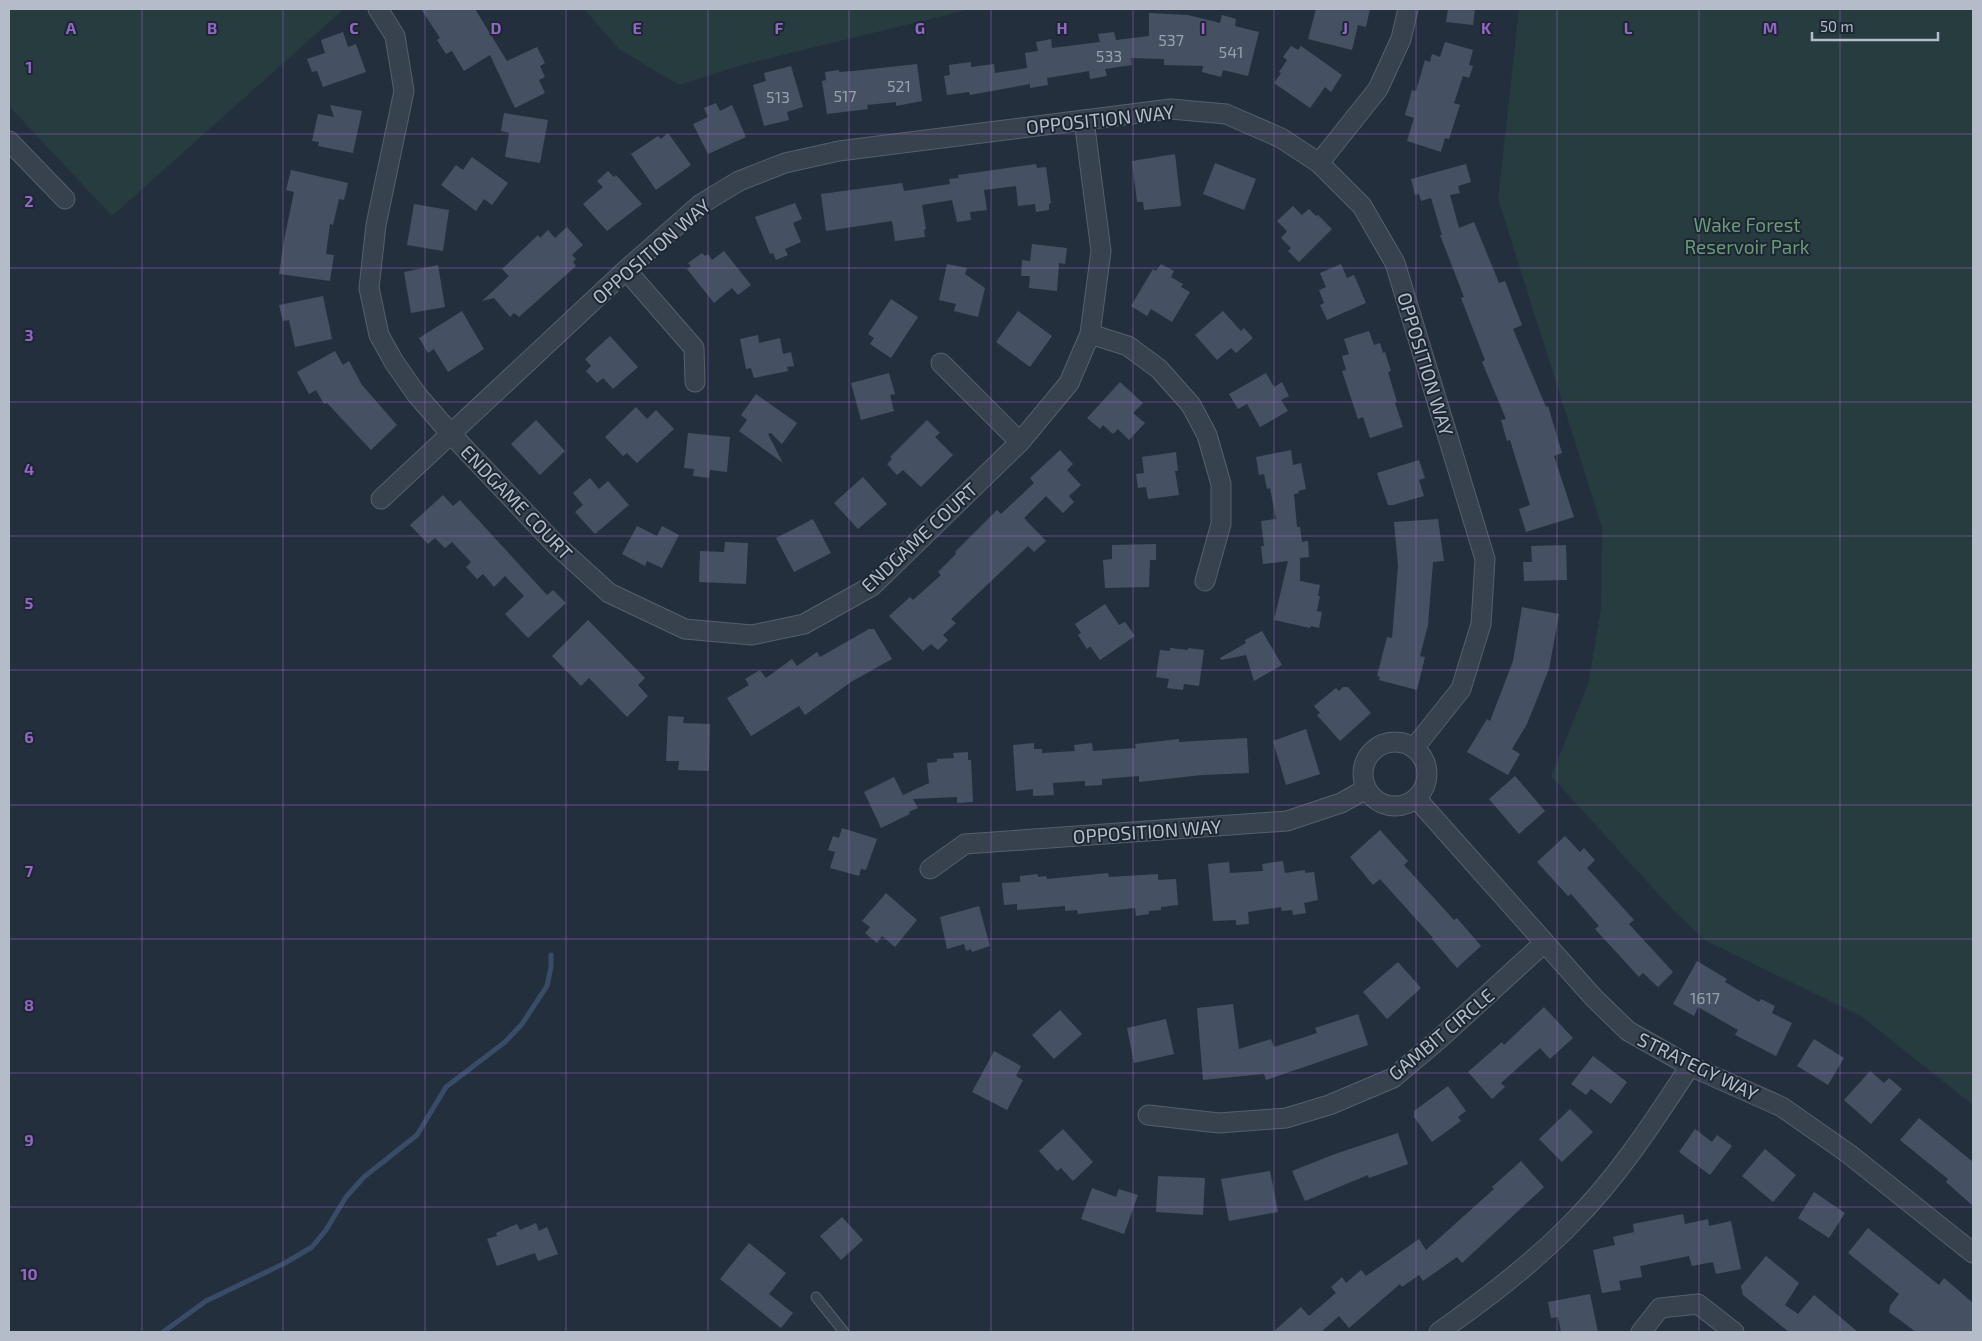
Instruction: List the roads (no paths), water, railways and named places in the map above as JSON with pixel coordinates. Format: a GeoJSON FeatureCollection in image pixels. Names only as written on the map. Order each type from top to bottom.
{"type":"FeatureCollection","features":[{"type":"Feature","properties":{"kind":"street","name":"ENDGAME COURT"},"geometry":{"type":"LineString","coordinates":[[378,9],[395,36],[404,91],[376,225],[369,288],[379,335],[394,362],[417,395],[451,434],[556,545],[608,593],[685,629],[752,635],[804,624],[872,586],[1020,442],[1069,383],[1090,334],[1101,252],[1084,120]]}},
{"type":"Feature","properties":{"kind":"street"},"geometry":{"type":"LineString","coordinates":[[1319,163],[1378,89],[1401,39],[1408,9]]}},
{"type":"Feature","properties":{"kind":"street","name":"OPPOSITION WAY"},"geometry":{"type":"LineString","coordinates":[[381,500],[626,270],[701,204],[740,181],[785,164],[839,151],[1171,110],[1226,114],[1281,138],[1319,163],[1362,206],[1395,263],[1485,559],[1481,624],[1461,689],[1414,748]]}},
{"type":"Feature","properties":{"kind":"street"},"geometry":{"type":"LineString","coordinates":[[9,141],[65,199]]}},
{"type":"Feature","properties":{"kind":"street"},"geometry":{"type":"LineString","coordinates":[[626,270],[694,348],[695,382]]}},
{"type":"Feature","properties":{"kind":"street"},"geometry":{"type":"LineString","coordinates":[[1090,334],[1128,346],[1159,369],[1191,405],[1207,435],[1221,484],[1221,524],[1205,581]]}},
{"type":"Feature","properties":{"kind":"street"},"geometry":{"type":"LineString","coordinates":[[941,363],[1020,442]]}},
{"type":"Feature","properties":{"kind":"street"},"geometry":{"type":"LineString","coordinates":[[1395,742],[1414,748],[1421,755],[1427,773],[1426,782],[1416,798],[1403,805],[1387,805],[1378,801],[1366,790],[1363,776],[1364,765],[1368,756],[1375,748],[1384,743],[1395,742]]}},
{"type":"Feature","properties":{"kind":"street","name":"OPPOSITION WAY"},"geometry":{"type":"LineString","coordinates":[[930,869],[965,844],[1287,821],[1341,803],[1366,790]]}},
{"type":"Feature","properties":{"kind":"street","name":"STRATEGY WAY"},"geometry":{"type":"LineString","coordinates":[[1416,798],[1594,998],[1628,1031],[1690,1066],[1782,1107],[1849,1154],[1973,1253]]}},
{"type":"Feature","properties":{"kind":"street","name":"GAMBIT CIRCLE"},"geometry":{"type":"LineString","coordinates":[[1148,1115],[1218,1123],[1286,1118],[1329,1105],[1393,1078],[1438,1040],[1544,943]]}},
{"type":"Feature","properties":{"kind":"street"},"geometry":{"type":"LineString","coordinates":[[1439,1332],[1487,1298],[1528,1264],[1572,1223],[1620,1166],[1654,1121],[1690,1066]]}},
{"type":"Feature","properties":{"kind":"street"},"geometry":{"type":"LineString","coordinates":[[1641,1332],[1660,1308],[1698,1304],[1734,1332]]}},
{"type":"Feature","properties":{"kind":"lane"},"geometry":{"type":"LineString","coordinates":[[816,1297],[844,1332]]}},
{"type":"Feature","properties":{"kind":"waterway"},"geometry":{"type":"LineString","coordinates":[[163,1332],[206,1301],[285,1263],[312,1247],[326,1230],[346,1197],[364,1177],[417,1135],[446,1087],[505,1042],[522,1024],[547,986],[551,967],[551,955]]}},
{"type":"Feature","properties":{"kind":"park label","name":"Wake Forest Reservoir Park"},"geometry":{"type":"Point","coordinates":[1747,235]}}]}
